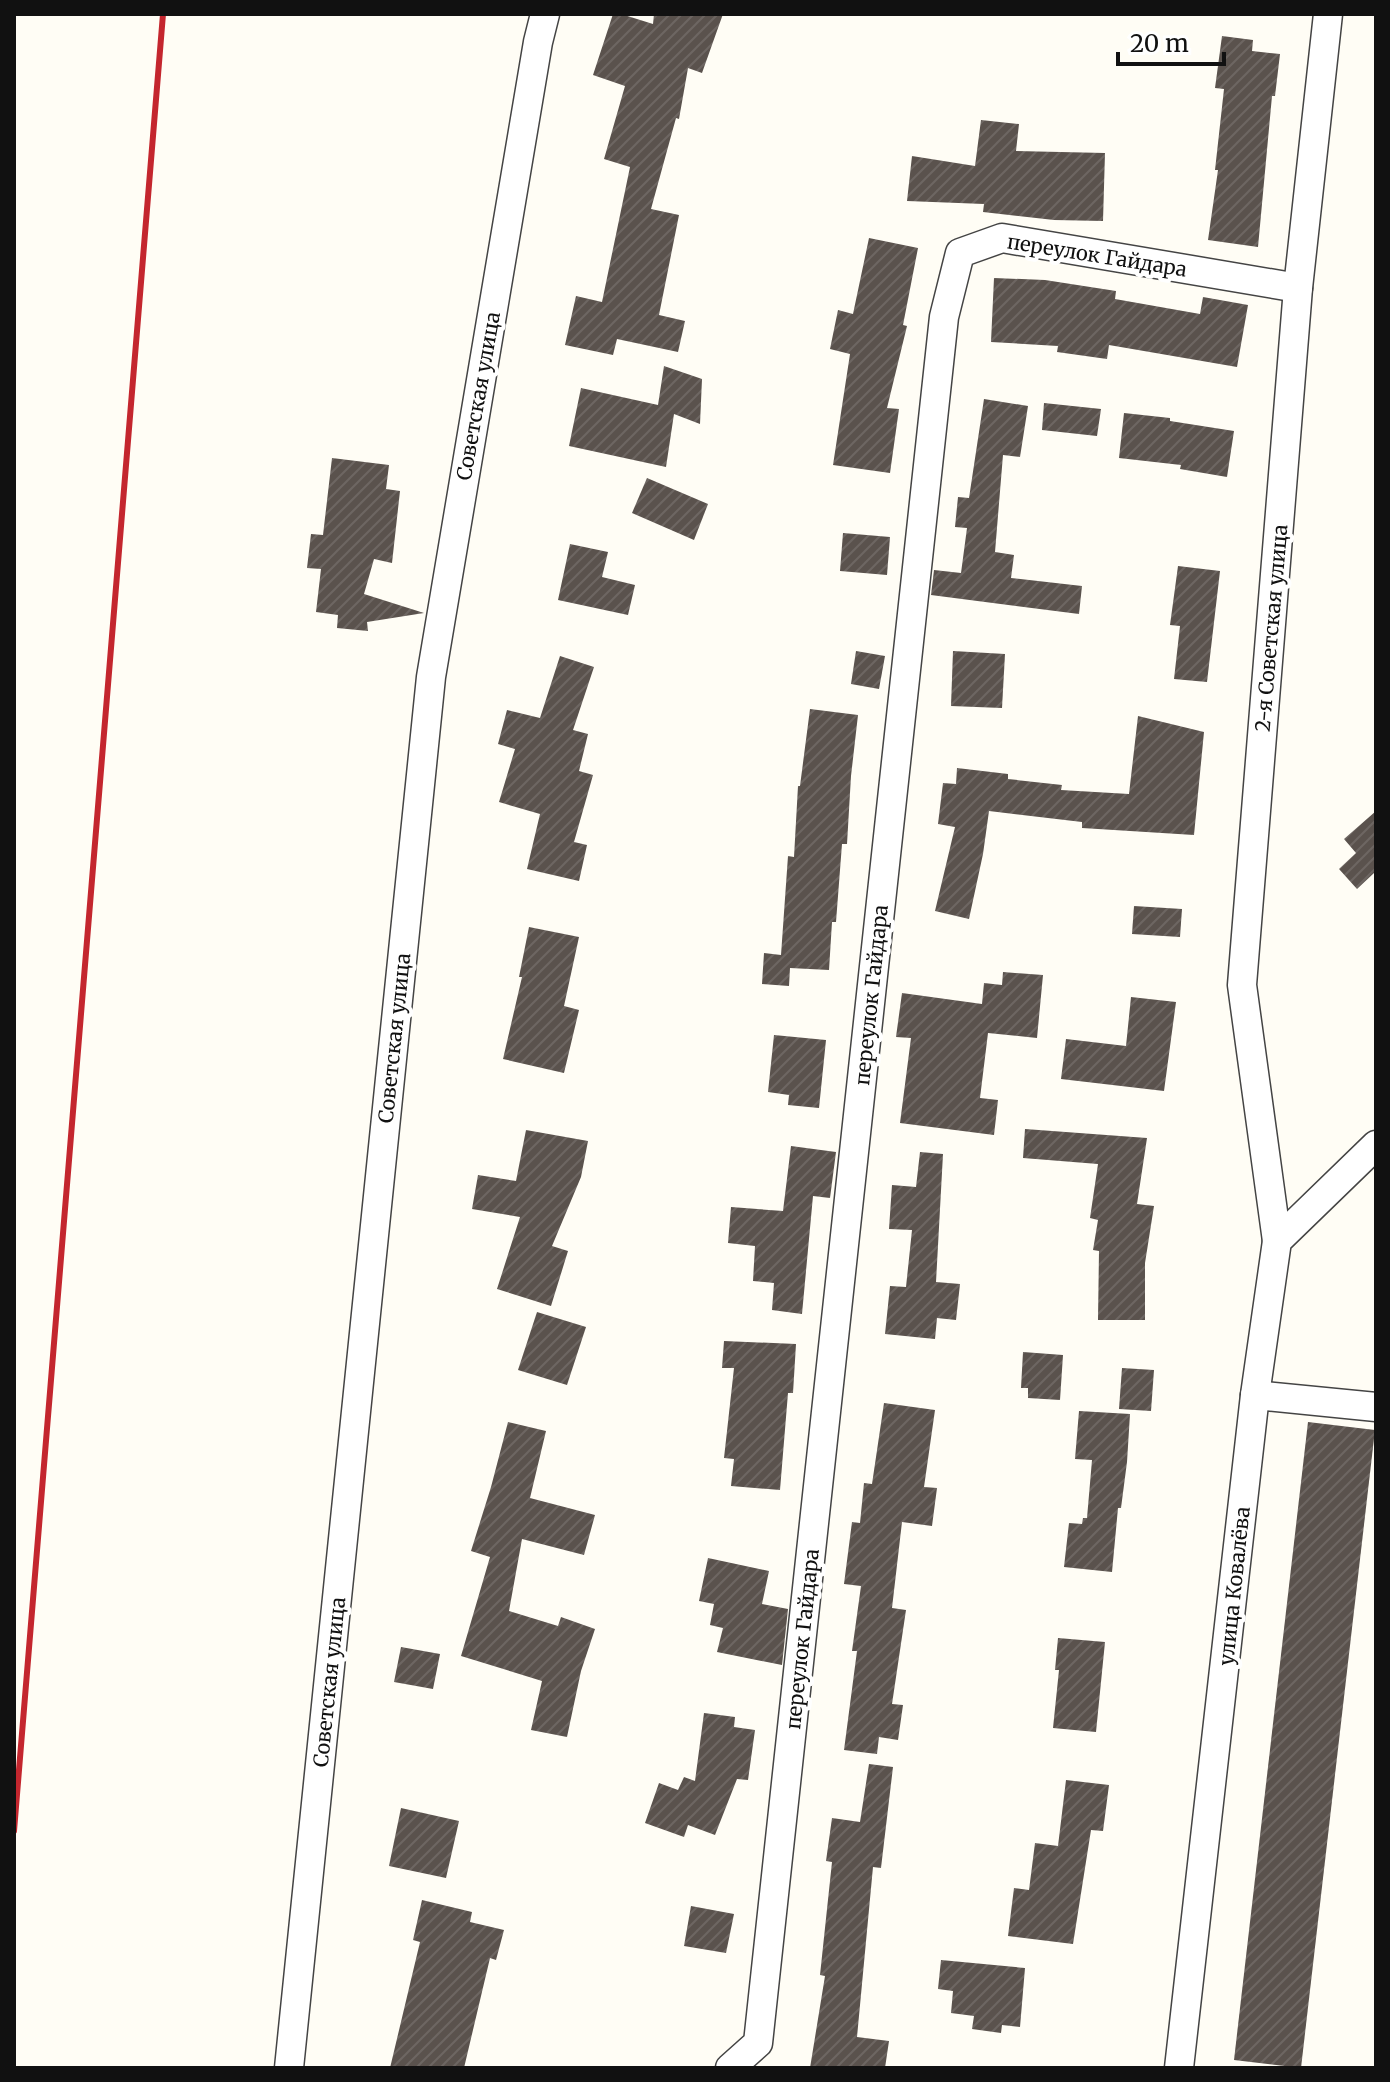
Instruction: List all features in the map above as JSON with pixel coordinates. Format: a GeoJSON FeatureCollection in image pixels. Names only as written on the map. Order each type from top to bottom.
{"type":"FeatureCollection","features":[{"type":"Feature","properties":{"kind":"street","name":"Советская улица"},"geometry":{"type":"LineString","coordinates":[[289,2068],[431,677],[545,14]]}},
{"type":"Feature","properties":{"kind":"street","name":"2-я Советская улица"},"geometry":{"type":"LineString","coordinates":[[1277,1241],[1242,985],[1298,288],[1328,14]]}},
{"type":"Feature","properties":{"kind":"street","name":"переулок Гайдара"},"geometry":{"type":"LineString","coordinates":[[730,2068],[758,2043],[944,317],[960,253],[1002,238],[1298,288]]}},
{"type":"Feature","properties":{"kind":"street"},"geometry":{"type":"LineString","coordinates":[[1277,1241],[1376,1145]]}},
{"type":"Feature","properties":{"kind":"street","name":"улица Ковалёва"},"geometry":{"type":"LineString","coordinates":[[1179,2068],[1255,1395],[1277,1241]]}},
{"type":"Feature","properties":{"kind":"street"},"geometry":{"type":"LineString","coordinates":[[1255,1395],[1376,1407]]}},
{"type":"Feature","properties":{"kind":"building"},"geometry":{"type":"Polygon","coordinates":[[[613,14],[653,24],[654,14],[723,14],[702,73],[688,68],[679,119],[676,118],[651,209],[679,215],[659,315],[685,321],[678,352],[617,339],[613,355],[565,345],[576,296],[602,302],[630,167],[604,159],[625,86],[593,75],[613,14]]]}},
{"type":"Feature","properties":{"kind":"building"},"geometry":{"type":"Polygon","coordinates":[[[1222,36],[1253,40],[1252,51],[1280,54],[1275,96],[1272,96],[1258,247],[1208,240],[1218,170],[1215,170],[1224,89],[1215,88],[1222,36]]]}},
{"type":"Feature","properties":{"kind":"building"},"geometry":{"type":"Polygon","coordinates":[[[981,120],[1019,124],[1016,151],[1105,153],[1103,221],[1054,220],[983,212],[984,204],[907,201],[912,156],[975,166],[981,120]]]}},
{"type":"Feature","properties":{"kind":"building"},"geometry":{"type":"Polygon","coordinates":[[[869,238],[918,248],[903,325],[907,326],[887,408],[899,409],[890,473],[833,465],[850,354],[830,349],[838,310],[853,314],[869,238]]]}},
{"type":"Feature","properties":{"kind":"building"},"geometry":{"type":"Polygon","coordinates":[[[994,278],[1045,280],[1116,291],[1115,299],[1200,314],[1203,297],[1248,305],[1237,367],[1109,345],[1107,359],[1057,352],[1058,346],[991,342],[994,278]]]}},
{"type":"Feature","properties":{"kind":"building"},"geometry":{"type":"Polygon","coordinates":[[[664,366],[702,379],[700,424],[674,414],[666,467],[569,446],[581,388],[658,405],[664,366]]]}},
{"type":"Feature","properties":{"kind":"building"},"geometry":{"type":"Polygon","coordinates":[[[984,399],[1028,406],[1020,457],[1003,455],[995,552],[1014,555],[1011,578],[1082,586],[1079,614],[931,595],[934,570],[961,573],[967,528],[955,527],[958,497],[969,498],[984,399]]]}},
{"type":"Feature","properties":{"kind":"building"},"geometry":{"type":"Polygon","coordinates":[[[1044,403],[1101,409],[1097,436],[1042,430],[1044,403]]]}},
{"type":"Feature","properties":{"kind":"building"},"geometry":{"type":"Polygon","coordinates":[[[1124,413],[1170,418],[1170,421],[1234,431],[1227,477],[1180,469],[1181,465],[1119,458],[1124,413]]]}},
{"type":"Feature","properties":{"kind":"building"},"geometry":{"type":"Polygon","coordinates":[[[332,458],[389,465],[386,489],[400,491],[392,563],[374,559],[364,594],[424,613],[367,622],[368,631],[337,628],[338,615],[316,612],[321,569],[307,568],[311,534],[323,535],[332,458]]]}},
{"type":"Feature","properties":{"kind":"building"},"geometry":{"type":"Polygon","coordinates":[[[647,478],[708,504],[694,540],[632,513],[647,478]]]}},
{"type":"Feature","properties":{"kind":"building"},"geometry":{"type":"Polygon","coordinates":[[[843,533],[890,537],[887,575],[840,571],[843,533]]]}},
{"type":"Feature","properties":{"kind":"building"},"geometry":{"type":"Polygon","coordinates":[[[570,544],[608,552],[602,577],[635,585],[628,615],[558,600],[570,544]]]}},
{"type":"Feature","properties":{"kind":"building"},"geometry":{"type":"Polygon","coordinates":[[[1178,566],[1220,571],[1207,682],[1174,679],[1180,626],[1170,625],[1178,566]]]}},
{"type":"Feature","properties":{"kind":"building"},"geometry":{"type":"Polygon","coordinates":[[[856,651],[885,656],[879,689],[851,684],[856,651]]]}},
{"type":"Feature","properties":{"kind":"building"},"geometry":{"type":"Polygon","coordinates":[[[953,651],[1005,654],[1002,708],[951,706],[953,651]]]}},
{"type":"Feature","properties":{"kind":"building"},"geometry":{"type":"Polygon","coordinates":[[[560,656],[594,667],[573,730],[588,734],[579,771],[593,775],[574,842],[587,845],[579,881],[527,869],[540,814],[499,802],[515,749],[498,744],[507,710],[540,718],[560,656]]]}},
{"type":"Feature","properties":{"kind":"building"},"geometry":{"type":"Polygon","coordinates":[[[810,709],[858,715],[847,844],[842,844],[829,970],[790,968],[789,986],[762,984],[764,953],[781,955],[788,856],[794,857],[798,786],[810,709]]]}},
{"type":"Feature","properties":{"kind":"building"},"geometry":{"type":"Polygon","coordinates":[[[1138,716],[1204,732],[1194,835],[1082,828],[1082,822],[989,811],[969,919],[935,911],[955,827],[938,824],[943,783],[956,784],[957,768],[1008,774],[1008,779],[1062,785],[1061,790],[1129,794],[1138,716]]]}},
{"type":"Feature","properties":{"kind":"building"},"geometry":{"type":"Polygon","coordinates":[[[1376,811],[1376,876],[1374,873],[1357,889],[1339,869],[1356,853],[1344,839],[1376,811]]]}},
{"type":"Feature","properties":{"kind":"building"},"geometry":{"type":"Polygon","coordinates":[[[1134,906],[1182,909],[1180,937],[1132,934],[1134,906]]]}},
{"type":"Feature","properties":{"kind":"building"},"geometry":{"type":"Polygon","coordinates":[[[529,927],[579,937],[564,1006],[579,1010],[564,1073],[503,1059],[522,977],[519,977],[529,927]]]}},
{"type":"Feature","properties":{"kind":"building"},"geometry":{"type":"Polygon","coordinates":[[[1003,972],[1043,975],[1037,1038],[988,1033],[980,1098],[998,1100],[994,1135],[900,1123],[911,1038],[896,1037],[902,993],[982,1004],[984,983],[1002,985],[1003,972]]]}},
{"type":"Feature","properties":{"kind":"building"},"geometry":{"type":"Polygon","coordinates":[[[1131,997],[1176,1002],[1164,1091],[1061,1079],[1066,1039],[1126,1046],[1131,997]]]}},
{"type":"Feature","properties":{"kind":"building"},"geometry":{"type":"Polygon","coordinates":[[[774,1035],[826,1040],[819,1108],[788,1105],[789,1095],[768,1092],[774,1035]]]}},
{"type":"Feature","properties":{"kind":"building"},"geometry":{"type":"Polygon","coordinates":[[[1025,1129],[1147,1138],[1137,1204],[1154,1206],[1145,1263],[1145,1320],[1098,1320],[1099,1251],[1093,1250],[1098,1220],[1090,1218],[1098,1164],[1023,1158],[1025,1129]]]}},
{"type":"Feature","properties":{"kind":"building"},"geometry":{"type":"Polygon","coordinates":[[[526,1130],[588,1141],[581,1177],[552,1246],[568,1251],[551,1306],[497,1289],[520,1217],[472,1209],[478,1175],[516,1181],[526,1130]]]}},
{"type":"Feature","properties":{"kind":"building"},"geometry":{"type":"Polygon","coordinates":[[[791,1146],[836,1152],[830,1198],[813,1196],[802,1314],[772,1310],[774,1283],[753,1281],[755,1246],[728,1243],[731,1207],[783,1211],[791,1146]]]}},
{"type":"Feature","properties":{"kind":"building"},"geometry":{"type":"Polygon","coordinates":[[[920,1152],[943,1154],[936,1282],[960,1284],[956,1320],[937,1318],[935,1339],[885,1334],[890,1286],[906,1287],[912,1230],[889,1229],[892,1185],[916,1187],[920,1152]]]}},
{"type":"Feature","properties":{"kind":"building"},"geometry":{"type":"Polygon","coordinates":[[[537,1312],[586,1327],[567,1385],[518,1370],[537,1312]]]}},
{"type":"Feature","properties":{"kind":"building"},"geometry":{"type":"Polygon","coordinates":[[[724,1341],[796,1344],[793,1393],[788,1393],[780,1490],[731,1486],[734,1459],[724,1458],[734,1368],[722,1368],[724,1341]]]}},
{"type":"Feature","properties":{"kind":"building"},"geometry":{"type":"Polygon","coordinates":[[[1023,1352],[1063,1355],[1060,1400],[1028,1398],[1028,1388],[1021,1388],[1023,1352]]]}},
{"type":"Feature","properties":{"kind":"building"},"geometry":{"type":"Polygon","coordinates":[[[1122,1368],[1154,1370],[1151,1411],[1119,1409],[1122,1368]]]}},
{"type":"Feature","properties":{"kind":"building"},"geometry":{"type":"Polygon","coordinates":[[[884,1403],[935,1410],[924,1487],[937,1488],[932,1526],[902,1522],[892,1608],[906,1610],[892,1704],[903,1705],[898,1740],[879,1737],[877,1754],[844,1750],[857,1651],[852,1651],[861,1586],[844,1584],[852,1522],[860,1523],[864,1483],[872,1484],[884,1403]]]}},
{"type":"Feature","properties":{"kind":"building"},"geometry":{"type":"Polygon","coordinates":[[[1079,1411],[1130,1414],[1127,1462],[1121,1508],[1118,1508],[1112,1572],[1064,1567],[1069,1523],[1082,1524],[1083,1518],[1087,1518],[1092,1460],[1075,1459],[1079,1411]]]}},
{"type":"Feature","properties":{"kind":"building"},"geometry":{"type":"Polygon","coordinates":[[[508,1422],[546,1431],[530,1498],[595,1515],[584,1555],[522,1539],[509,1611],[558,1626],[561,1617],[595,1629],[581,1671],[567,1737],[531,1730],[542,1681],[461,1656],[490,1557],[471,1551],[508,1422]]]}},
{"type":"Feature","properties":{"kind":"building"},"geometry":{"type":"Polygon","coordinates":[[[1308,1422],[1375,1430],[1301,2068],[1234,2060],[1308,1422]]]}},
{"type":"Feature","properties":{"kind":"building"},"geometry":{"type":"Polygon","coordinates":[[[708,1558],[769,1571],[762,1604],[788,1609],[782,1665],[717,1652],[723,1628],[710,1625],[714,1604],[699,1601],[708,1558]]]}},
{"type":"Feature","properties":{"kind":"building"},"geometry":{"type":"Polygon","coordinates":[[[1058,1638],[1105,1642],[1096,1732],[1053,1728],[1059,1670],[1055,1670],[1058,1638]]]}},
{"type":"Feature","properties":{"kind":"building"},"geometry":{"type":"Polygon","coordinates":[[[401,1647],[440,1654],[433,1689],[394,1682],[401,1647]]]}},
{"type":"Feature","properties":{"kind":"building"},"geometry":{"type":"Polygon","coordinates":[[[704,1713],[735,1717],[734,1727],[755,1730],[748,1780],[737,1779],[715,1835],[688,1825],[684,1837],[645,1823],[659,1783],[678,1790],[684,1777],[695,1781],[704,1713]]]}},
{"type":"Feature","properties":{"kind":"building"},"geometry":{"type":"Polygon","coordinates":[[[869,1764],[893,1767],[881,1868],[873,1867],[857,2037],[889,2041],[885,2068],[810,2068],[825,1976],[820,1975],[832,1862],[826,1861],[832,1818],[860,1822],[869,1764]]]}},
{"type":"Feature","properties":{"kind":"building"},"geometry":{"type":"Polygon","coordinates":[[[1066,1780],[1109,1785],[1103,1831],[1091,1830],[1073,1944],[1008,1936],[1014,1888],[1029,1890],[1035,1843],[1058,1846],[1066,1780]]]}},
{"type":"Feature","properties":{"kind":"building"},"geometry":{"type":"Polygon","coordinates":[[[401,1808],[459,1821],[446,1878],[389,1866],[401,1808]]]}},
{"type":"Feature","properties":{"kind":"building"},"geometry":{"type":"Polygon","coordinates":[[[422,1900],[472,1912],[470,1922],[504,1930],[496,1960],[490,1958],[464,2068],[390,2068],[420,1942],[413,1940],[422,1900]]]}},
{"type":"Feature","properties":{"kind":"building"},"geometry":{"type":"Polygon","coordinates":[[[691,1906],[734,1914],[726,1953],[684,1946],[691,1906]]]}},
{"type":"Feature","properties":{"kind":"building"},"geometry":{"type":"Polygon","coordinates":[[[941,1960],[1025,1968],[1020,2027],[1002,2025],[1001,2033],[972,2029],[974,2016],[951,2013],[953,1991],[938,1989],[941,1960]]]}},
{"type":"Feature","properties":{"kind":"railway"},"geometry":{"type":"LineString","coordinates":[[14,1831],[163,14]]}}]}
